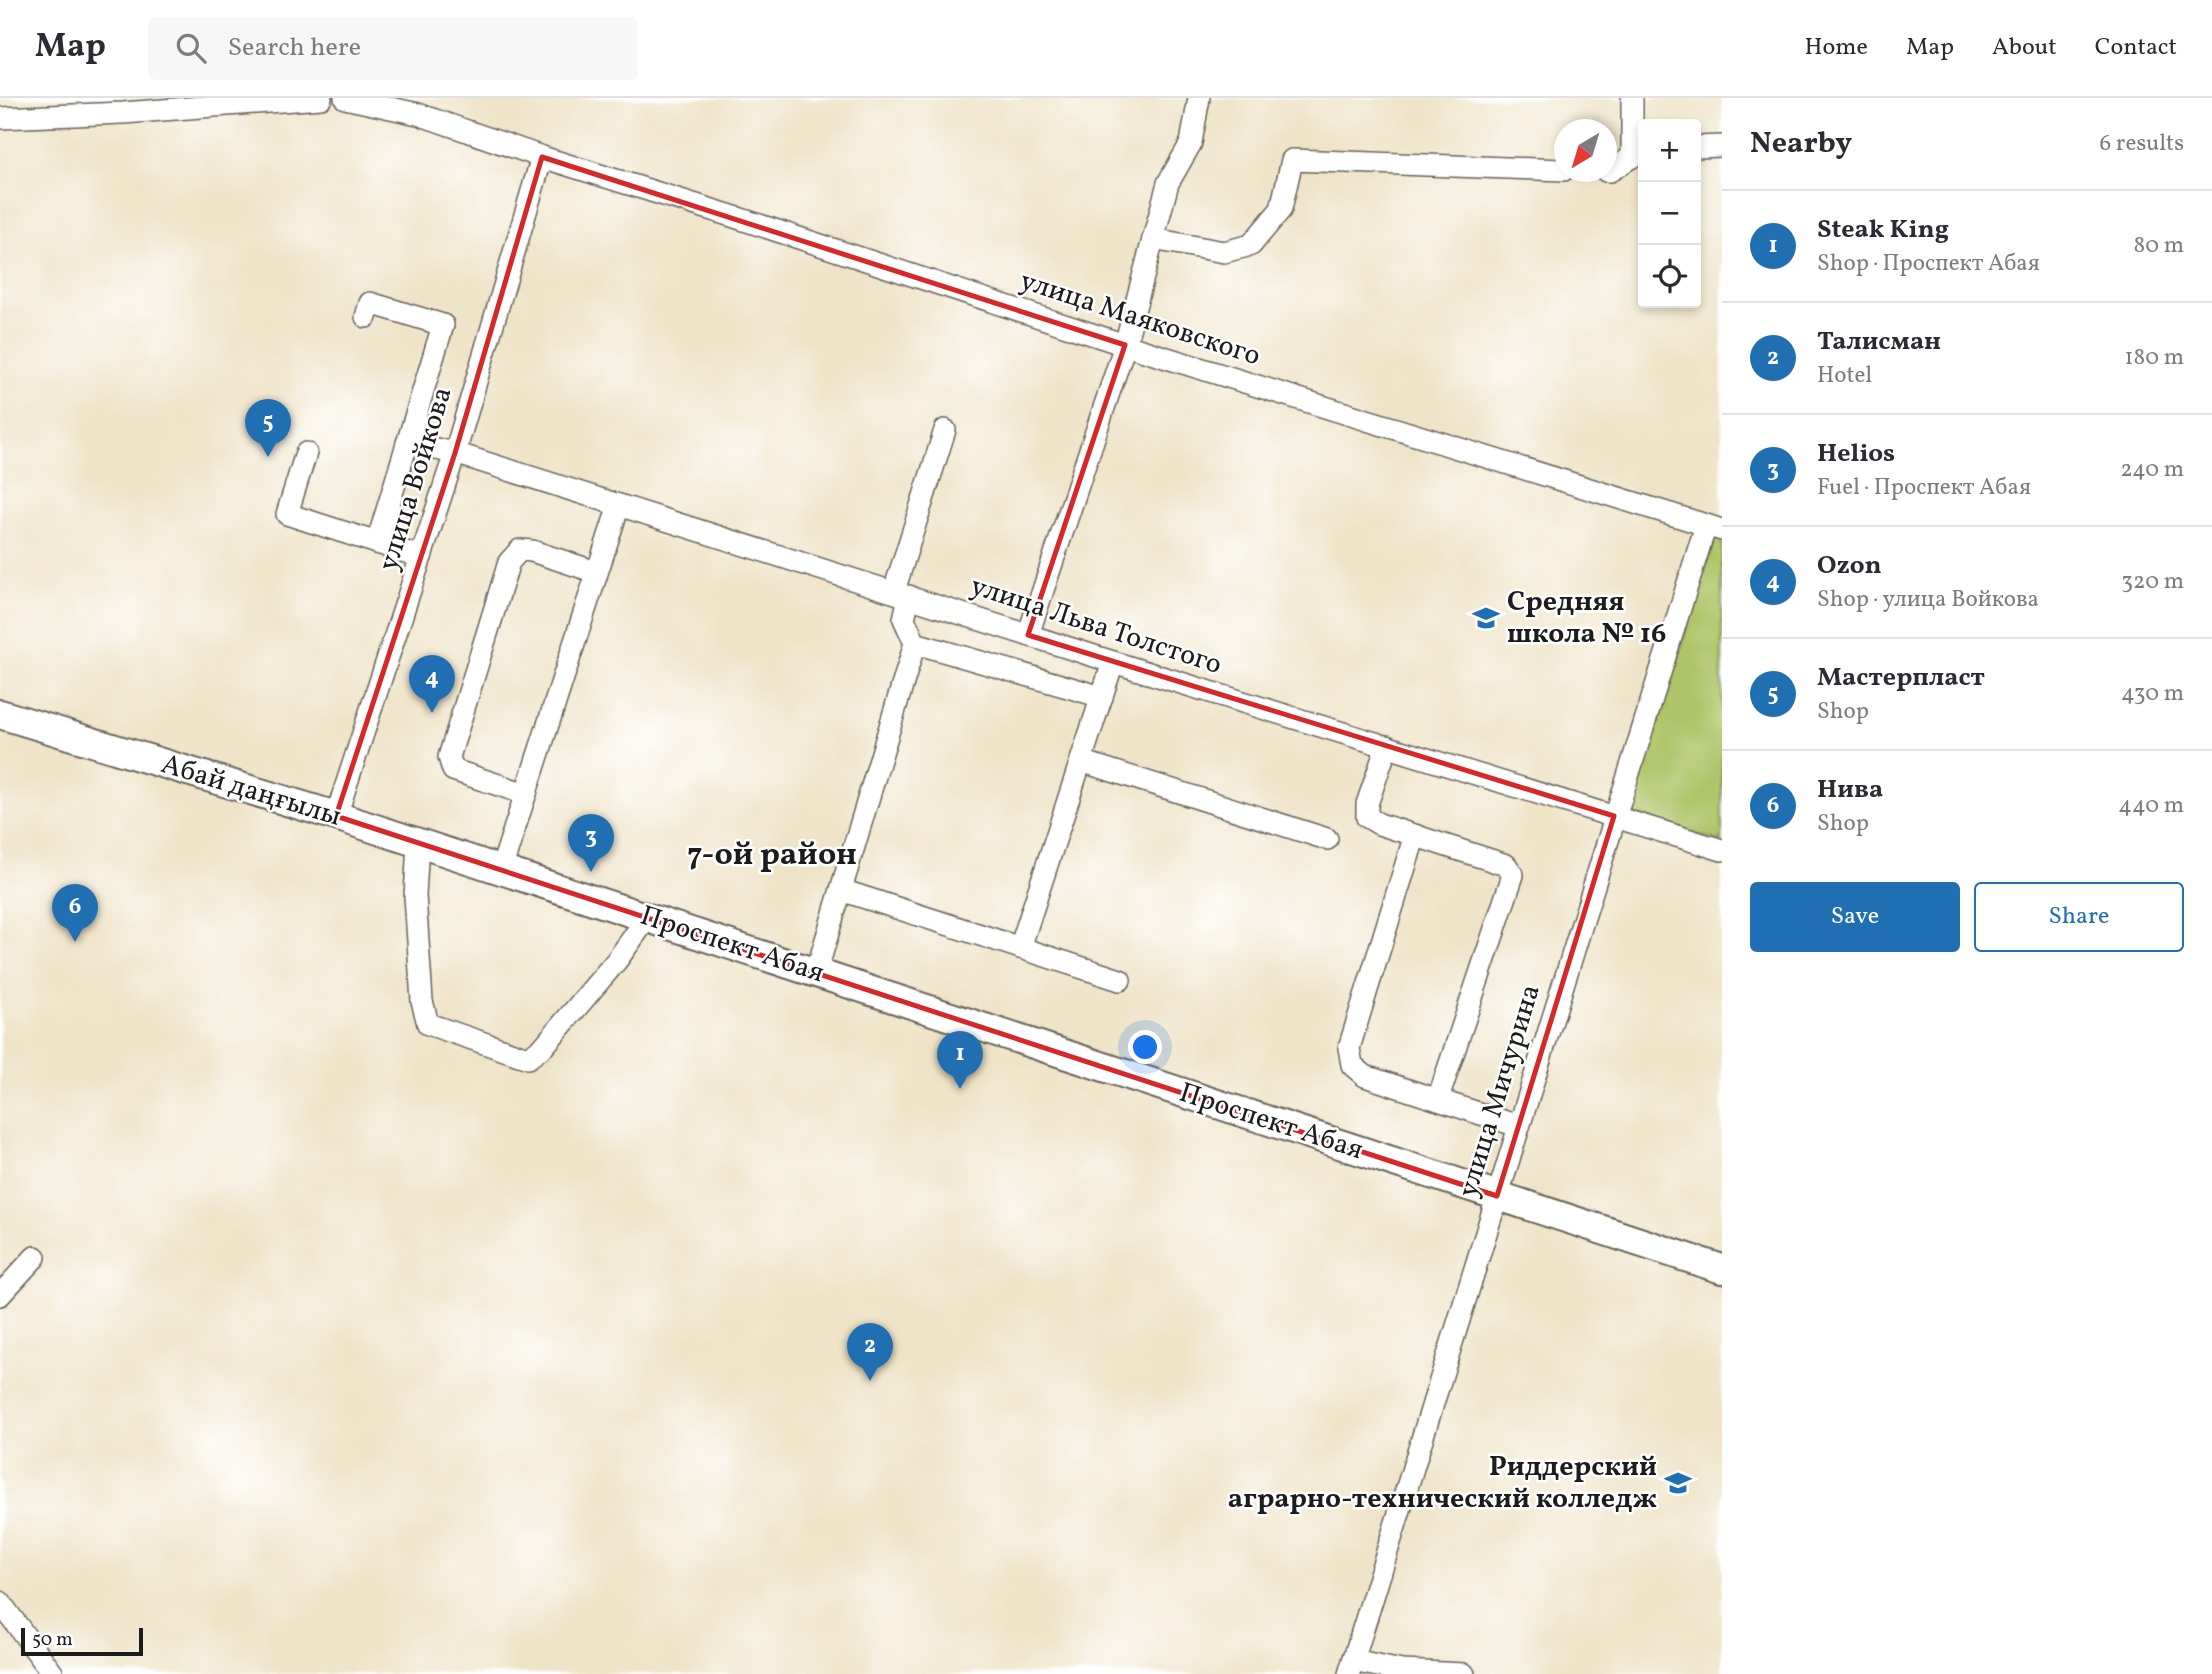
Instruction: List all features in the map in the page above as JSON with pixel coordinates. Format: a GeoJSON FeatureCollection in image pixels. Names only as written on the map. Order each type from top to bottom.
{"type":"FeatureCollection","features":[{"type":"Feature","properties":{"kind":"main road","name":"Абай даңғылы"},"geometry":{"type":"LineString","coordinates":[[0,714],[336,816],[501,870]]}},
{"type":"Feature","properties":{"kind":"main road","name":"Проспект Абая"},"geometry":{"type":"LineString","coordinates":[[501,870],[1722,1269]]}},
{"type":"Feature","properties":{"kind":"street"},"geometry":{"type":"LineString","coordinates":[[0,118],[123,113],[321,98]]}},
{"type":"Feature","properties":{"kind":"street","name":"улица Маяковского"},"geometry":{"type":"LineString","coordinates":[[345,98],[418,114],[542,157],[1125,345],[1714,528]]}},
{"type":"Feature","properties":{"kind":"street"},"geometry":{"type":"LineString","coordinates":[[1028,635],[1125,345],[1168,183],[1191,143],[1199,98]]}},
{"type":"Feature","properties":{"kind":"street"},"geometry":{"type":"LineString","coordinates":[[1617,166],[1637,153],[1632,98]]}},
{"type":"Feature","properties":{"kind":"street"},"geometry":{"type":"LineString","coordinates":[[1701,147],[1722,146]]}},
{"type":"Feature","properties":{"kind":"street","name":"улица Войкова"},"geometry":{"type":"LineString","coordinates":[[336,816],[455,453],[542,157]]}},
{"type":"Feature","properties":{"kind":"street"},"geometry":{"type":"LineString","coordinates":[[1153,239],[1224,252],[1251,245],[1281,209],[1292,160],[1554,170]]}},
{"type":"Feature","properties":{"kind":"street"},"geometry":{"type":"LineString","coordinates":[[366,317],[370,303],[443,325],[377,543]]}},
{"type":"Feature","properties":{"kind":"street"},"geometry":{"type":"LineString","coordinates":[[816,972],[915,643],[904,619],[901,594],[945,430]]}},
{"type":"Feature","properties":{"kind":"street","name":"улица Льва Толстого"},"geometry":{"type":"LineString","coordinates":[[407,443],[455,453],[1114,662],[1722,850]]}},
{"type":"Feature","properties":{"kind":"street"},"geometry":{"type":"LineString","coordinates":[[306,453],[287,514],[421,557]]}},
{"type":"Feature","properties":{"kind":"street"},"geometry":{"type":"LineString","coordinates":[[501,870],[619,505]]}},
{"type":"Feature","properties":{"kind":"street","name":"улица Мичурина"},"geometry":{"type":"LineString","coordinates":[[1351,1668],[1614,816],[1714,528]]}},
{"type":"Feature","properties":{"kind":"street"},"geometry":{"type":"LineString","coordinates":[[526,794],[453,769],[449,757],[509,562],[520,550],[532,551],[596,572]]}},
{"type":"Feature","properties":{"kind":"street"},"geometry":{"type":"LineString","coordinates":[[915,643],[1102,698]]}},
{"type":"Feature","properties":{"kind":"street"},"geometry":{"type":"LineString","coordinates":[[1020,948],[1114,662]]}},
{"type":"Feature","properties":{"kind":"street"},"geometry":{"type":"LineString","coordinates":[[1387,746],[1367,804],[1367,817],[1380,824],[1506,864],[1513,875],[1438,1099]]}},
{"type":"Feature","properties":{"kind":"street"},"geometry":{"type":"LineString","coordinates":[[1081,761],[1327,839]]}},
{"type":"Feature","properties":{"kind":"street"},"geometry":{"type":"LineString","coordinates":[[1415,835],[1349,1048],[1352,1065],[1365,1076],[1518,1126]]}},
{"type":"Feature","properties":{"kind":"street"},"geometry":{"type":"LineString","coordinates":[[418,843],[415,896],[422,1001],[428,1024],[528,1058],[544,1046],[626,950],[647,918]]}},
{"type":"Feature","properties":{"kind":"street"},"geometry":{"type":"LineString","coordinates":[[841,890],[1120,980]]}},
{"type":"Feature","properties":{"kind":"street"},"geometry":{"type":"LineString","coordinates":[[0,1295],[34,1257]]}},
{"type":"Feature","properties":{"kind":"street"},"geometry":{"type":"LineString","coordinates":[[1,1605],[53,1674]]}},
{"type":"Feature","properties":{"kind":"street"},"geometry":{"type":"LineString","coordinates":[[1351,1668],[1464,1674]]}},
{"type":"Feature","properties":{"kind":"highlighted area"},"geometry":{"type":"Polygon","coordinates":[[[542,157],[1125,345],[1028,635],[1614,816],[1497,1196],[336,816],[455,453],[542,157]]]}},
{"type":"Feature","properties":{"kind":"green space"},"geometry":{"type":"Polygon","coordinates":[[[1715,536],[1722,538],[1722,843],[1629,813],[1715,536]]]}},
{"type":"Feature","properties":{"kind":"place","name":"Мастерпласт"},"geometry":{"type":"Point","coordinates":[268,457]}},
{"type":"Feature","properties":{"kind":"place","name":"Средняя школа № 16"},"geometry":{"type":"Point","coordinates":[1486,618]}},
{"type":"Feature","properties":{"kind":"place","name":"Ozon"},"geometry":{"type":"Point","coordinates":[432,713]}},
{"type":"Feature","properties":{"kind":"place","name":"Helios"},"geometry":{"type":"Point","coordinates":[591,872]}},
{"type":"Feature","properties":{"kind":"place","name":"Нива"},"geometry":{"type":"Point","coordinates":[75,942]}},
{"type":"Feature","properties":{"kind":"place","name":"Steak King"},"geometry":{"type":"Point","coordinates":[960,1089]}},
{"type":"Feature","properties":{"kind":"place","name":"Талисман"},"geometry":{"type":"Point","coordinates":[870,1381]}},
{"type":"Feature","properties":{"kind":"place","name":"Риддерский аграрно-технический колледж"},"geometry":{"type":"Point","coordinates":[1678,1483]}},
{"type":"Feature","properties":{"kind":"district","name":"7-ой район"},"geometry":{"type":"Point","coordinates":[772,856]}}]}
